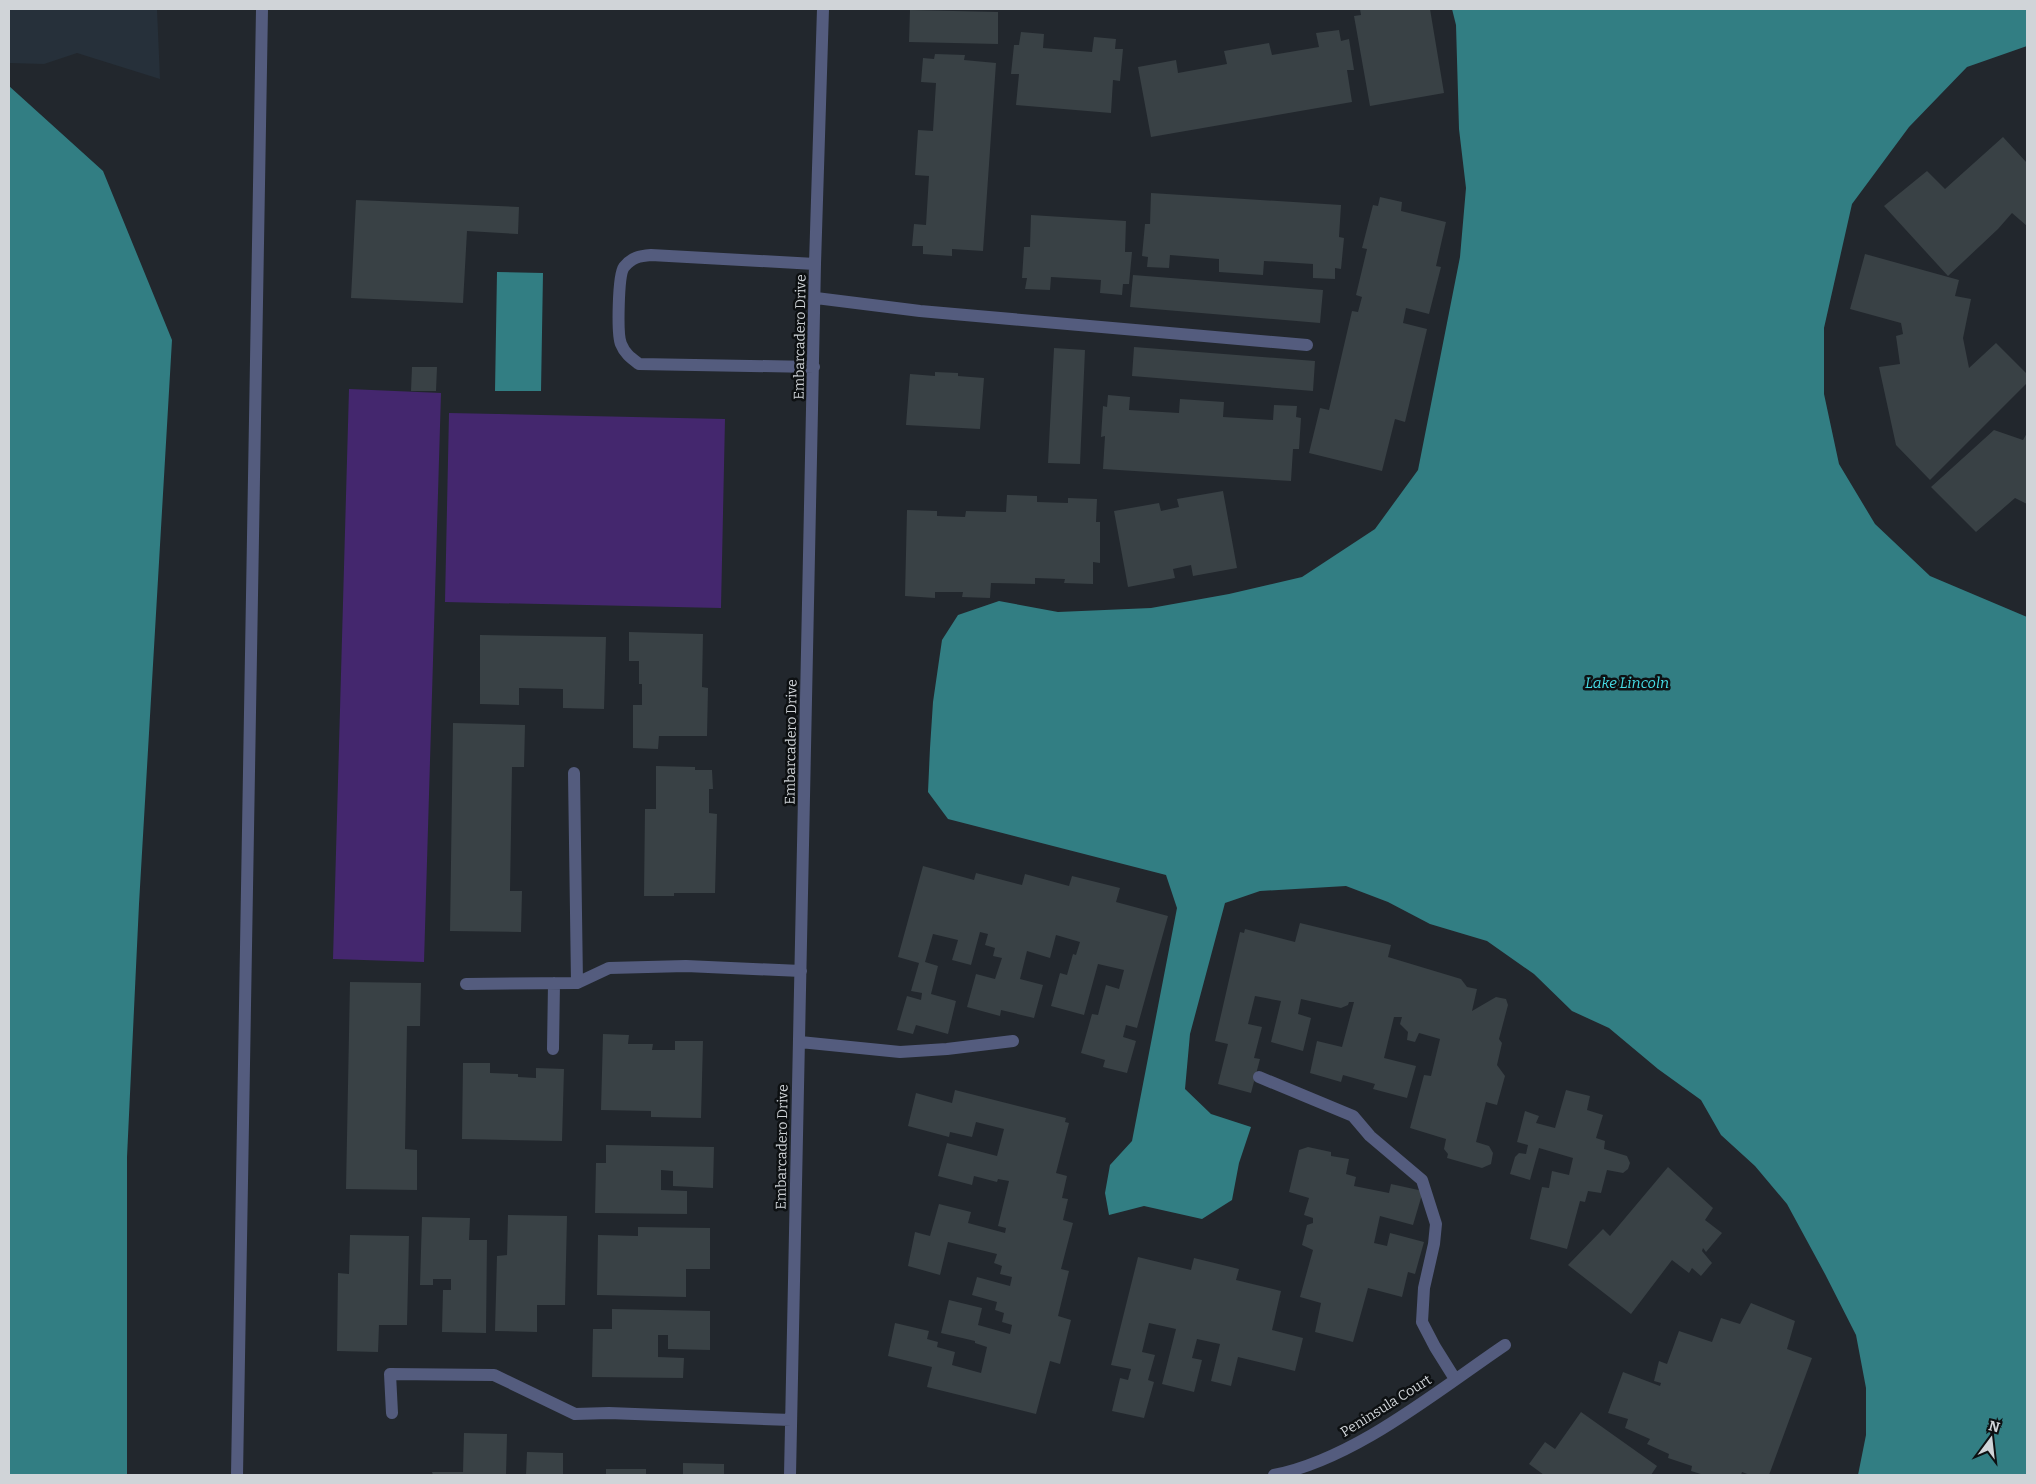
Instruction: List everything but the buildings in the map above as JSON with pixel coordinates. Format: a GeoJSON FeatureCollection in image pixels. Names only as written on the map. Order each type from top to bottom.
{"type":"FeatureCollection","features":[{"type":"Feature","properties":{"kind":"street"},"geometry":{"type":"LineString","coordinates":[[237,1475],[262,9]]}},
{"type":"Feature","properties":{"kind":"street","name":"Embarcadero Drive"},"geometry":{"type":"LineString","coordinates":[[790,1475],[823,9]]}},
{"type":"Feature","properties":{"kind":"street"},"geometry":{"type":"LineString","coordinates":[[814,367],[639,364],[627,356],[620,343],[619,281],[623,268],[635,257],[651,255],[816,264]]}},
{"type":"Feature","properties":{"kind":"street"},"geometry":{"type":"LineString","coordinates":[[816,298],[920,311],[1306,345]]}},
{"type":"Feature","properties":{"kind":"street"},"geometry":{"type":"LineString","coordinates":[[574,773],[577,983]]}},
{"type":"Feature","properties":{"kind":"street"},"geometry":{"type":"LineString","coordinates":[[466,984],[577,983],[610,968],[686,966],[801,971]]}},
{"type":"Feature","properties":{"kind":"street"},"geometry":{"type":"LineString","coordinates":[[553,1049],[554,983]]}},
{"type":"Feature","properties":{"kind":"street"},"geometry":{"type":"LineString","coordinates":[[800,1042],[900,1052],[947,1049],[1013,1041]]}},
{"type":"Feature","properties":{"kind":"street"},"geometry":{"type":"LineString","coordinates":[[1259,1078],[1353,1116],[1370,1136],[1422,1180],[1436,1224],[1434,1244],[1424,1288],[1422,1322],[1435,1347],[1456,1379]]}},
{"type":"Feature","properties":{"kind":"street","name":"Peninsula Court"},"geometry":{"type":"LineString","coordinates":[[1274,1475],[1291,1472],[1330,1458],[1387,1426],[1505,1345]]}},
{"type":"Feature","properties":{"kind":"street"},"geometry":{"type":"LineString","coordinates":[[392,1413],[390,1374],[494,1375],[575,1414],[609,1412],[791,1420]]}},
{"type":"Feature","properties":{"kind":"shaded area"},"geometry":{"type":"Polygon","coordinates":[[[9,9],[157,9],[160,79],[77,53],[44,64],[9,63],[9,9]]]}},
{"type":"Feature","properties":{"kind":"shaded area"},"geometry":{"type":"Polygon","coordinates":[[[349,389],[441,393],[424,962],[333,959],[349,389]]]}},
{"type":"Feature","properties":{"kind":"shaded area"},"geometry":{"type":"Polygon","coordinates":[[[449,413],[725,419],[721,608],[445,602],[449,413]]]}},
{"type":"Feature","properties":{"kind":"water","name":"Lake Lincoln"},"geometry":{"type":"Polygon","coordinates":[[[1452,9],[2027,9],[2027,46],[1967,67],[1909,127],[1852,204],[1824,328],[1824,394],[1839,464],[1875,524],[1930,576],[2027,617],[2027,1475],[1858,1475],[1866,1435],[1866,1388],[1856,1335],[1787,1204],[1755,1166],[1721,1135],[1701,1100],[1658,1069],[1609,1028],[1572,1011],[1534,974],[1487,941],[1430,924],[1388,902],[1346,886],[1260,891],[1225,903],[1190,1034],[1185,1089],[1211,1114],[1251,1127],[1239,1163],[1232,1200],[1202,1219],[1144,1206],[1109,1215],[1105,1193],[1110,1165],[1132,1141],[1177,908],[1166,875],[948,819],[928,792],[933,702],[942,640],[958,615],[999,601],[1058,612],[1151,608],[1229,594],[1302,577],[1375,529],[1418,470],[1460,257],[1466,188],[1459,129],[1456,25],[1452,9]]]}},
{"type":"Feature","properties":{"kind":"water"},"geometry":{"type":"Polygon","coordinates":[[[9,86],[103,171],[172,340],[139,904],[127,1157],[127,1475],[9,1475],[9,86]]]}},
{"type":"Feature","properties":{"kind":"water"},"geometry":{"type":"Polygon","coordinates":[[[497,272],[543,273],[541,391],[495,391],[497,272]]]}}]}
